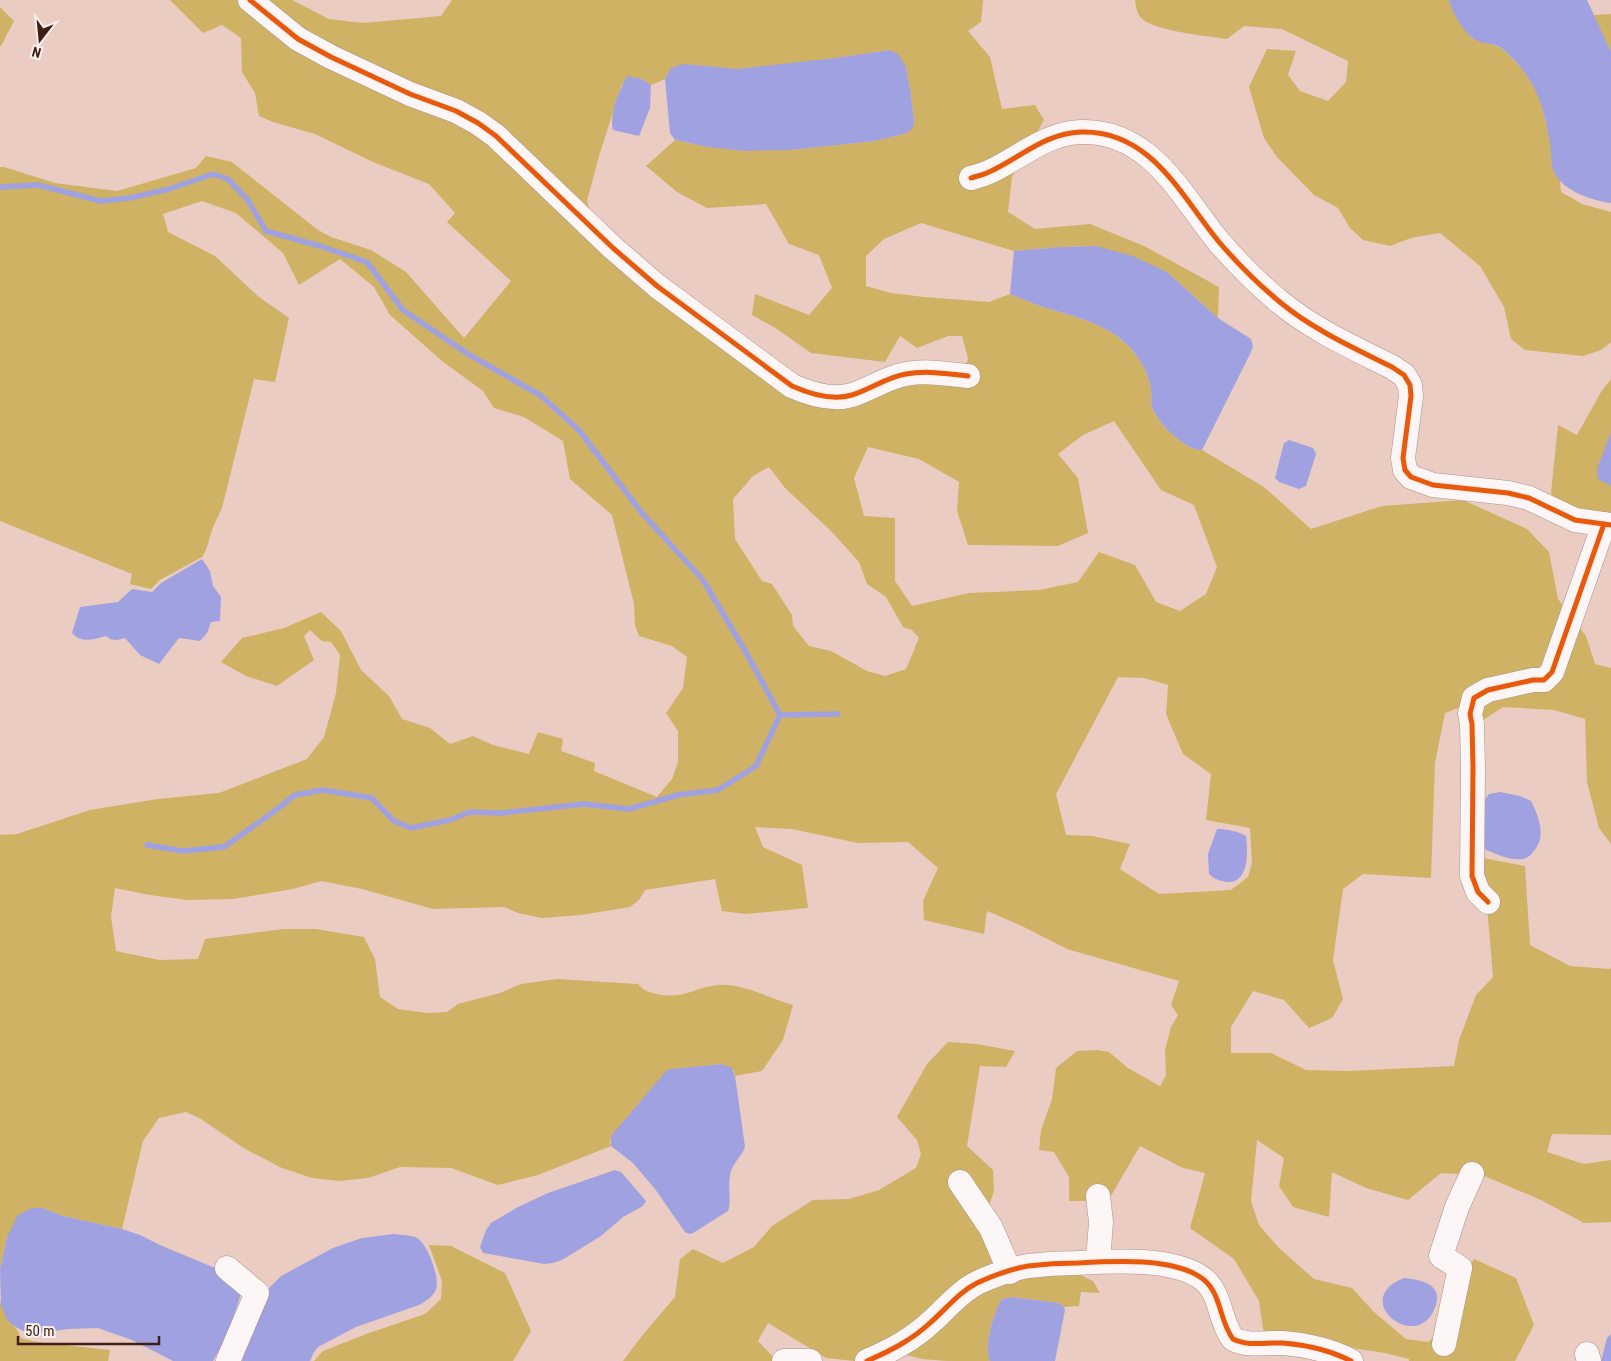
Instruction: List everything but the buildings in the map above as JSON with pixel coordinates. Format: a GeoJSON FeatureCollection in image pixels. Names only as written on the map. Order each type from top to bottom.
{"type":"FeatureCollection","features":[{"type":"Feature","properties":{"kind":"street"},"geometry":{"type":"LineString","coordinates":[[250,0],[298,39],[331,57],[410,94],[456,111],[478,123],[501,141],[613,248],[657,286],[792,386],[815,395],[843,397],[905,374],[926,371],[968,376]]}},
{"type":"Feature","properties":{"kind":"street"},"geometry":{"type":"LineString","coordinates":[[971,178],[988,173],[1036,144],[1057,135],[1080,132],[1104,132],[1121,138],[1141,150],[1158,164],[1180,189],[1220,242],[1247,272],[1281,303],[1307,322],[1404,375],[1410,385],[1411,396],[1403,458],[1405,470],[1411,477],[1433,484],[1491,490],[1522,496],[1575,520],[1607,524],[1552,672],[1544,680],[1533,680],[1488,690],[1474,698],[1470,714],[1473,768],[1472,876],[1478,892],[1488,902]]}},
{"type":"Feature","properties":{"kind":"street"},"geometry":{"type":"LineString","coordinates":[[1444,1344],[1460,1268],[1441,1256],[1457,1208],[1472,1174]]}},
{"type":"Feature","properties":{"kind":"street"},"geometry":{"type":"LineString","coordinates":[[960,1182],[991,1228],[1010,1272]]}},
{"type":"Feature","properties":{"kind":"street"},"geometry":{"type":"LineString","coordinates":[[1098,1196],[1100,1222],[1098,1261]]}},
{"type":"Feature","properties":{"kind":"street"},"geometry":{"type":"LineString","coordinates":[[867,1361],[903,1344],[931,1323],[957,1297],[977,1284],[1026,1267],[1098,1261],[1170,1265],[1190,1271],[1203,1279],[1212,1289],[1218,1300],[1224,1322],[1233,1339],[1246,1343],[1300,1345],[1322,1350],[1351,1361]]}},
{"type":"Feature","properties":{"kind":"street"},"geometry":{"type":"LineString","coordinates":[[227,1268],[257,1293],[228,1361]]}},
{"type":"Feature","properties":{"kind":"street"},"geometry":{"type":"LineString","coordinates":[[784,1361],[810,1361]]}},
{"type":"Feature","properties":{"kind":"shaded area"},"geometry":{"type":"Polygon","coordinates":[[[170,0],[292,0],[329,19],[363,23],[441,16],[452,0],[983,0],[981,22],[968,31],[990,57],[1002,109],[1035,105],[1044,120],[1012,177],[1008,212],[1035,229],[1090,224],[1144,246],[1219,287],[1218,318],[1167,272],[1096,246],[1014,251],[921,223],[884,239],[866,256],[866,286],[891,293],[989,302],[1010,294],[1100,326],[1123,341],[1142,364],[1150,385],[1152,407],[1160,421],[1173,435],[1188,446],[1202,450],[1264,487],[1311,529],[1382,506],[1463,500],[1527,529],[1549,552],[1558,599],[1586,636],[1595,664],[1611,668],[1611,844],[1599,828],[1587,782],[1585,719],[1554,710],[1503,707],[1480,722],[1461,707],[1445,713],[1435,763],[1431,878],[1363,874],[1343,889],[1333,960],[1343,999],[1332,1018],[1309,1028],[1284,1000],[1253,991],[1231,1027],[1231,1053],[1271,1053],[1306,1070],[1348,1071],[1454,1066],[1459,1040],[1476,995],[1493,977],[1483,858],[1525,866],[1530,945],[1570,966],[1609,969],[1611,967],[1611,1135],[1552,1134],[1547,1152],[1584,1164],[1611,1160],[1611,1222],[1584,1223],[1541,1200],[1482,1175],[1441,1173],[1408,1200],[1366,1188],[1332,1172],[1329,1217],[1293,1207],[1279,1186],[1284,1158],[1257,1140],[1251,1201],[1259,1225],[1279,1248],[1314,1279],[1352,1288],[1374,1312],[1406,1339],[1428,1342],[1447,1324],[1464,1274],[1474,1259],[1516,1278],[1534,1325],[1515,1361],[1409,1361],[1409,1359],[1385,1353],[1264,1335],[1259,1301],[1234,1259],[1190,1228],[1205,1173],[1183,1168],[1140,1146],[1108,1201],[1069,1201],[1069,1177],[1054,1152],[1039,1150],[1041,1130],[1052,1099],[1056,1068],[1077,1051],[1097,1050],[1109,1052],[1128,1068],[1160,1086],[1166,1075],[1165,1050],[1171,1027],[1178,1015],[1171,1005],[1179,981],[1067,949],[987,911],[984,934],[924,920],[923,901],[938,868],[908,842],[858,843],[792,829],[755,827],[763,847],[802,865],[808,908],[746,914],[722,911],[715,879],[645,890],[639,900],[630,907],[581,915],[542,918],[518,913],[504,907],[433,909],[362,889],[321,881],[293,889],[233,899],[187,900],[115,888],[111,917],[116,951],[159,960],[198,959],[205,939],[284,929],[316,929],[364,937],[375,959],[380,997],[398,1009],[427,1013],[447,1012],[458,1004],[500,993],[521,984],[557,979],[638,984],[649,992],[666,995],[682,994],[710,986],[727,985],[746,989],[793,1005],[783,1040],[762,1071],[735,1076],[734,1071],[722,1064],[668,1070],[610,1140],[611,1146],[538,1175],[498,1185],[451,1168],[400,1167],[368,1178],[339,1181],[312,1178],[282,1168],[245,1149],[201,1119],[186,1112],[159,1118],[143,1141],[122,1229],[63,1216],[43,1208],[7,1237],[0,1269],[0,835],[17,834],[90,810],[158,799],[219,793],[307,759],[324,737],[336,693],[340,655],[331,642],[322,641],[310,630],[304,636],[314,660],[277,686],[246,676],[221,662],[242,638],[284,628],[321,612],[341,631],[361,670],[389,696],[402,719],[430,728],[450,744],[473,736],[493,745],[529,754],[538,732],[563,739],[561,751],[595,763],[594,771],[657,797],[672,779],[678,762],[678,731],[666,713],[683,688],[687,657],[672,646],[639,636],[635,625],[634,604],[612,515],[570,479],[563,441],[524,417],[494,408],[483,391],[442,361],[390,315],[374,287],[340,259],[299,285],[283,253],[236,213],[202,201],[163,214],[168,232],[215,256],[259,297],[289,318],[275,382],[254,379],[222,508],[202,557],[160,580],[151,589],[130,584],[132,574],[0,521],[0,167],[55,183],[117,191],[196,168],[206,156],[232,162],[318,230],[331,237],[371,250],[406,272],[464,338],[511,281],[447,222],[455,213],[429,184],[373,162],[315,134],[259,116],[255,93],[242,72],[241,38],[222,25],[203,33],[170,0]],[[890,50],[797,64],[740,69],[688,65],[671,68],[665,79],[651,85],[642,79],[622,84],[587,201],[594,225],[812,402],[936,378],[963,380],[968,358],[962,336],[948,336],[917,348],[900,336],[885,362],[811,353],[777,329],[752,315],[755,294],[809,315],[832,288],[819,255],[789,244],[766,204],[707,208],[677,192],[646,166],[675,140],[708,147],[790,150],[874,141],[910,131],[914,120],[906,67],[890,50]],[[1114,421],[1083,435],[1058,454],[1078,478],[1088,533],[1058,546],[968,545],[957,511],[959,482],[919,459],[868,447],[854,478],[864,516],[895,518],[895,581],[912,606],[969,593],[1039,590],[1078,582],[1099,552],[1135,565],[1156,602],[1180,611],[1206,594],[1217,567],[1194,505],[1161,490],[1114,421]],[[769,467],[753,476],[733,499],[735,539],[762,581],[772,584],[792,615],[793,626],[809,646],[831,651],[867,671],[885,676],[906,669],[919,638],[912,630],[903,627],[886,597],[867,584],[859,562],[831,531],[785,488],[769,467]],[[1118,677],[1056,794],[1066,835],[1092,836],[1130,844],[1120,869],[1159,894],[1231,890],[1248,877],[1252,863],[1250,828],[1206,820],[1211,774],[1183,754],[1166,714],[1168,685],[1144,678],[1118,677]]]}},
{"type":"Feature","properties":{"kind":"shaded area"},"geometry":{"type":"Polygon","coordinates":[[[1135,0],[1449,0],[1454,12],[1472,38],[1497,46],[1505,51],[1523,70],[1538,93],[1551,146],[1552,165],[1555,174],[1560,180],[1561,192],[1582,204],[1611,212],[1611,342],[1601,350],[1583,356],[1525,350],[1511,339],[1504,307],[1480,266],[1440,233],[1411,238],[1390,246],[1363,240],[1350,228],[1338,208],[1314,195],[1277,157],[1264,138],[1249,87],[1267,49],[1296,51],[1288,75],[1300,91],[1328,101],[1346,82],[1348,61],[1282,29],[1244,26],[1227,39],[1168,30],[1147,23],[1141,18],[1135,0]]]}},
{"type":"Feature","properties":{"kind":"shaded area"},"geometry":{"type":"Polygon","coordinates":[[[0,7],[14,21],[1,46],[0,46],[0,7]]]}},
{"type":"Feature","properties":{"kind":"shaded area"},"geometry":{"type":"Polygon","coordinates":[[[1611,14],[1611,52],[1593,15],[1611,14]]]}},
{"type":"Feature","properties":{"kind":"shaded area"},"geometry":{"type":"Polygon","coordinates":[[[1611,379],[1611,536],[1579,528],[1551,493],[1558,425],[1577,435],[1601,392],[1611,379]]]}},
{"type":"Feature","properties":{"kind":"shaded area"},"geometry":{"type":"Polygon","coordinates":[[[948,1042],[977,1044],[1015,1051],[1006,1067],[980,1066],[967,1146],[993,1170],[994,1191],[983,1224],[1002,1260],[1064,1267],[1093,1281],[1100,1293],[1081,1292],[1079,1306],[1064,1307],[1059,1303],[1013,1297],[1002,1299],[993,1321],[989,1339],[988,1355],[990,1361],[922,1359],[879,1348],[855,1361],[826,1358],[768,1323],[758,1341],[777,1361],[623,1361],[675,1297],[680,1259],[693,1249],[723,1263],[754,1247],[772,1226],[813,1200],[849,1199],[879,1190],[916,1168],[921,1154],[917,1140],[897,1117],[927,1064],[948,1042]]]}},
{"type":"Feature","properties":{"kind":"shaded area"},"geometry":{"type":"Polygon","coordinates":[[[429,1245],[451,1246],[505,1273],[531,1331],[513,1361],[314,1361],[323,1351],[425,1314],[441,1299],[442,1281],[429,1245]]]}},
{"type":"Feature","properties":{"kind":"shaded area"},"geometry":{"type":"Polygon","coordinates":[[[0,1299],[3,1310],[21,1338],[37,1342],[110,1350],[108,1361],[0,1361],[0,1299]]]}},
{"type":"Feature","properties":{"kind":"water"},"geometry":{"type":"Polygon","coordinates":[[[1449,0],[1587,0],[1611,52],[1611,203],[1580,194],[1559,180],[1552,167],[1551,148],[1543,109],[1527,76],[1514,60],[1498,46],[1472,38],[1456,16],[1449,0]]]}},
{"type":"Feature","properties":{"kind":"water"},"geometry":{"type":"Polygon","coordinates":[[[890,50],[898,54],[906,67],[911,95],[914,125],[910,131],[904,134],[875,141],[790,150],[745,151],[708,147],[675,140],[670,133],[665,79],[671,68],[683,64],[738,69],[890,50]]]}},
{"type":"Feature","properties":{"kind":"water"},"geometry":{"type":"Polygon","coordinates":[[[627,76],[642,79],[651,85],[650,108],[639,136],[613,130],[612,116],[618,95],[627,76]]]}},
{"type":"Feature","properties":{"kind":"water"},"geometry":{"type":"Polygon","coordinates":[[[1096,246],[1133,256],[1167,272],[1218,318],[1251,339],[1253,346],[1251,352],[1202,450],[1195,449],[1180,441],[1160,421],[1152,407],[1150,385],[1145,370],[1133,351],[1123,341],[1100,326],[1010,294],[1014,251],[1096,246]]]}},
{"type":"Feature","properties":{"kind":"water"},"geometry":{"type":"Polygon","coordinates":[[[1611,432],[1611,486],[1598,479],[1597,469],[1611,432]]]}},
{"type":"Feature","properties":{"kind":"water"},"geometry":{"type":"Polygon","coordinates":[[[1289,440],[1313,448],[1316,454],[1306,486],[1299,489],[1279,482],[1275,478],[1284,443],[1289,440]]]}},
{"type":"Feature","properties":{"kind":"water"},"geometry":{"type":"Polygon","coordinates":[[[202,559],[210,571],[213,586],[221,597],[220,621],[211,622],[207,633],[200,641],[179,638],[159,664],[140,655],[125,638],[113,640],[106,636],[84,640],[72,633],[80,607],[118,602],[132,589],[152,592],[161,583],[202,559]]]}},
{"type":"Feature","properties":{"kind":"water"},"geometry":{"type":"Polygon","coordinates":[[[1500,792],[1520,796],[1531,801],[1537,814],[1541,833],[1540,840],[1530,856],[1526,858],[1508,858],[1486,850],[1482,841],[1482,804],[1489,794],[1500,792]]]}},
{"type":"Feature","properties":{"kind":"water"},"geometry":{"type":"Polygon","coordinates":[[[1217,829],[1224,829],[1246,836],[1246,865],[1240,878],[1234,881],[1227,882],[1209,874],[1208,854],[1217,829]]]}},
{"type":"Feature","properties":{"kind":"water"},"geometry":{"type":"Polygon","coordinates":[[[722,1064],[732,1068],[735,1076],[745,1147],[731,1171],[728,1211],[689,1234],[685,1232],[655,1189],[633,1163],[611,1146],[611,1136],[667,1070],[722,1064]]]}},
{"type":"Feature","properties":{"kind":"water"},"geometry":{"type":"Polygon","coordinates":[[[615,1170],[621,1172],[646,1201],[643,1206],[623,1217],[601,1236],[562,1260],[553,1263],[544,1264],[483,1253],[480,1247],[486,1230],[491,1223],[518,1207],[548,1193],[615,1170]]]}},
{"type":"Feature","properties":{"kind":"water"},"geometry":{"type":"Polygon","coordinates":[[[32,1208],[43,1208],[63,1216],[122,1229],[140,1235],[231,1276],[241,1294],[227,1336],[213,1361],[173,1361],[132,1340],[98,1328],[68,1329],[39,1333],[25,1332],[8,1321],[1,1306],[0,1269],[7,1237],[18,1215],[32,1208]]]}},
{"type":"Feature","properties":{"kind":"water"},"geometry":{"type":"Polygon","coordinates":[[[394,1234],[417,1238],[429,1254],[435,1270],[437,1284],[436,1289],[429,1298],[419,1305],[356,1327],[318,1347],[310,1361],[242,1361],[261,1301],[270,1287],[281,1276],[333,1248],[362,1238],[394,1234]]]}},
{"type":"Feature","properties":{"kind":"water"},"geometry":{"type":"Polygon","coordinates":[[[1404,1278],[1419,1280],[1435,1290],[1437,1296],[1433,1312],[1424,1323],[1412,1326],[1401,1324],[1391,1318],[1384,1308],[1383,1298],[1389,1287],[1404,1278]]]}},
{"type":"Feature","properties":{"kind":"water"},"geometry":{"type":"Polygon","coordinates":[[[1013,1297],[1059,1303],[1064,1307],[1055,1361],[990,1361],[988,1347],[990,1329],[996,1312],[1002,1299],[1013,1297]]]}},
{"type":"Feature","properties":{"kind":"water"},"geometry":{"type":"Polygon","coordinates":[[[1611,1334],[1611,1361],[1601,1361],[1607,1338],[1611,1334]]]}},
{"type":"Feature","properties":{"kind":"waterway"},"geometry":{"type":"LineString","coordinates":[[0,187],[38,185],[101,201],[130,198],[169,189],[213,174],[228,179],[247,199],[266,231],[320,246],[367,262],[403,310],[468,354],[540,395],[578,429],[642,513],[703,580],[747,654],[780,715]]}},
{"type":"Feature","properties":{"kind":"waterway"},"geometry":{"type":"LineString","coordinates":[[147,845],[183,851],[224,847],[295,795],[323,790],[372,798],[394,821],[411,828],[450,820],[470,812],[501,813],[584,804],[629,809],[678,795],[718,790],[756,766],[780,715],[838,714]]}},
{"type":"Feature","properties":{"kind":"cycle path"},"geometry":{"type":"LineString","coordinates":[[250,0],[298,39],[331,57],[410,94],[456,111],[478,123],[496,136],[613,248],[657,286],[792,386],[814,394],[844,397],[906,374],[929,372],[968,376]]}},
{"type":"Feature","properties":{"kind":"cycle path"},"geometry":{"type":"LineString","coordinates":[[971,178],[989,172],[1044,141],[1068,133],[1105,134],[1127,142],[1162,169],[1219,242],[1273,296],[1307,322],[1404,375],[1410,385],[1411,396],[1403,458],[1405,470],[1411,477],[1433,485],[1508,493],[1529,498],[1575,520],[1611,525]]}},
{"type":"Feature","properties":{"kind":"cycle path"},"geometry":{"type":"LineString","coordinates":[[1488,902],[1478,892],[1472,876],[1473,768],[1470,714],[1474,698],[1488,690],[1533,680],[1544,680],[1552,672],[1604,524]]}},
{"type":"Feature","properties":{"kind":"cycle path"},"geometry":{"type":"LineString","coordinates":[[867,1361],[908,1340],[937,1317],[964,1291],[989,1278],[1028,1266],[1125,1261],[1176,1267],[1191,1272],[1203,1279],[1214,1292],[1228,1332],[1233,1339],[1252,1344],[1283,1343],[1301,1345],[1327,1351],[1351,1361]]}}]}
